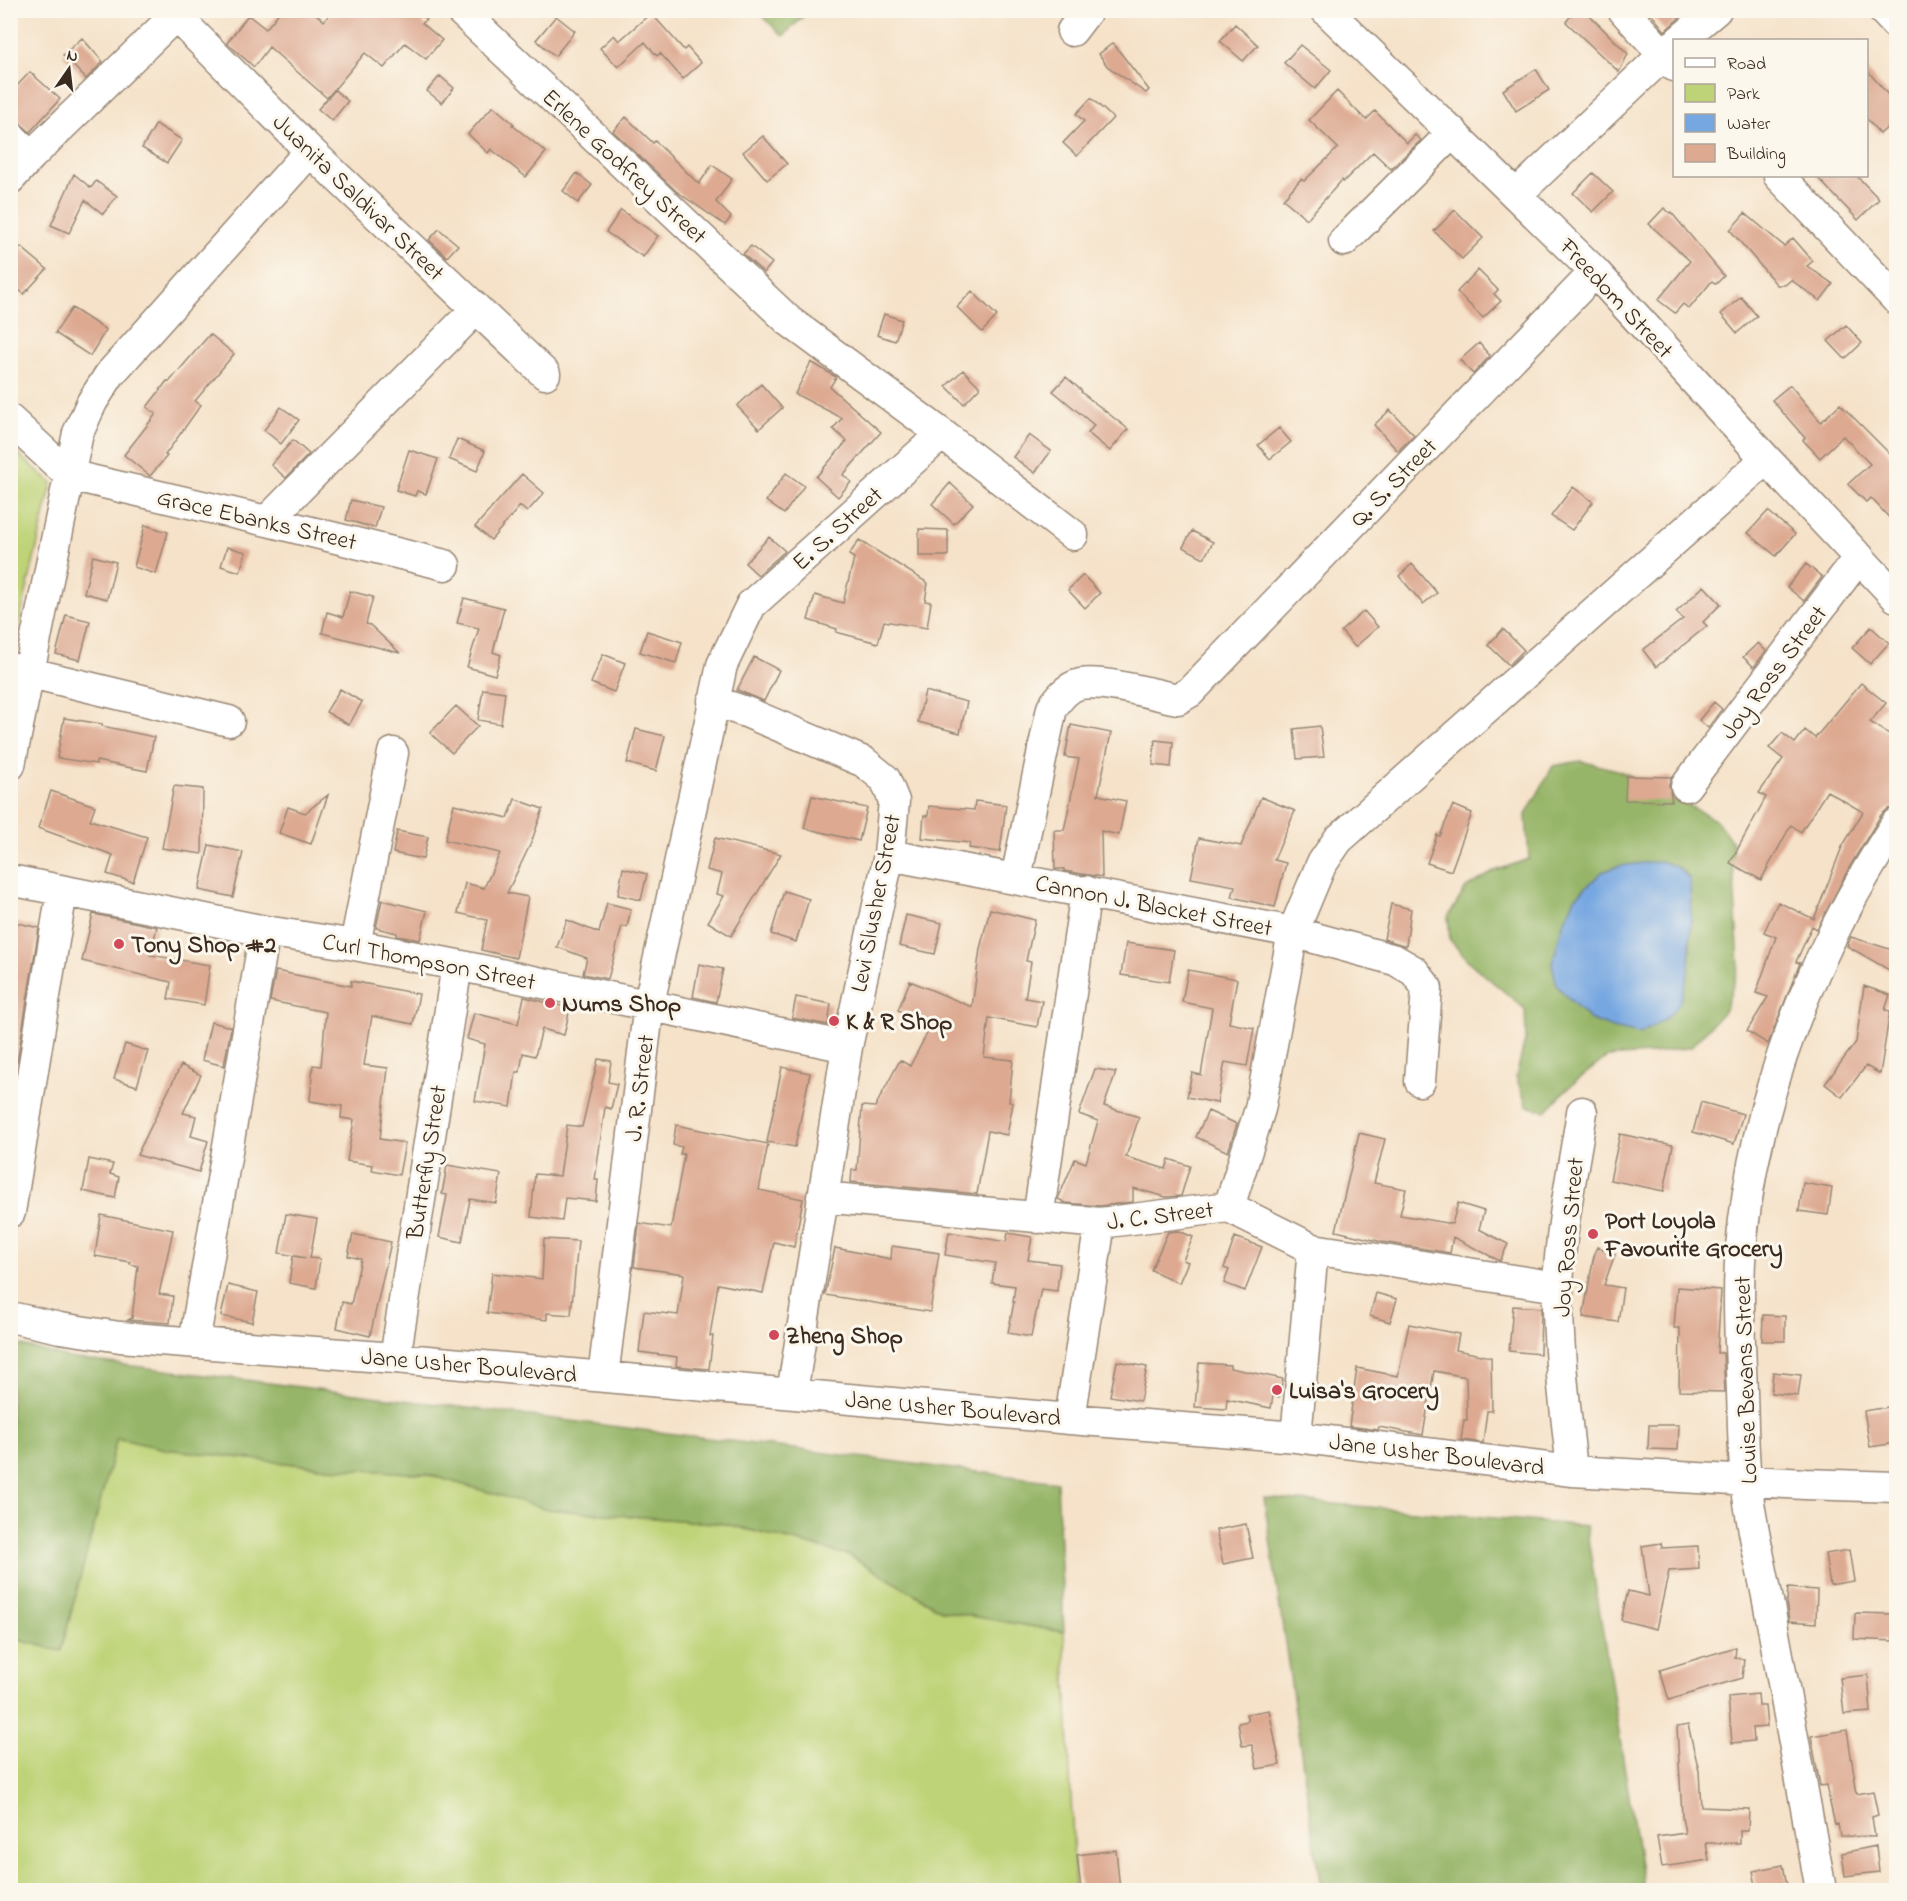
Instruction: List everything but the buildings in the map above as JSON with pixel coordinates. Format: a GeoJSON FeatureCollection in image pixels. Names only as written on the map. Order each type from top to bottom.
{"type":"FeatureCollection","features":[{"type":"Feature","properties":{"kind":"street","name":"Erlene Godfrey Street"},"geometry":{"type":"LineString","coordinates":[[460,10],[789,321],[942,434],[1072,535]]}},
{"type":"Feature","properties":{"kind":"street","name":"Freedom Street"},"geometry":{"type":"LineString","coordinates":[[1326,10],[1595,272],[1896,597]]}},
{"type":"Feature","properties":{"kind":"street"},"geometry":{"type":"LineString","coordinates":[[1517,194],[1673,51],[1623,10]]}},
{"type":"Feature","properties":{"kind":"street"},"geometry":{"type":"LineString","coordinates":[[1686,39],[1716,10]]}},
{"type":"Feature","properties":{"kind":"street"},"geometry":{"type":"LineString","coordinates":[[1883,10],[1896,24]]}},
{"type":"Feature","properties":{"kind":"street"},"geometry":{"type":"LineString","coordinates":[[10,179],[21,146],[179,13]]}},
{"type":"Feature","properties":{"kind":"street","name":"Juanita Saldivar Street"},"geometry":{"type":"LineString","coordinates":[[179,13],[310,151],[545,374]]}},
{"type":"Feature","properties":{"kind":"street"},"geometry":{"type":"LineString","coordinates":[[1344,241],[1453,132]]}},
{"type":"Feature","properties":{"kind":"street"},"geometry":{"type":"LineString","coordinates":[[10,765],[20,670],[78,433],[92,402],[110,374],[310,151]]}},
{"type":"Feature","properties":{"kind":"street"},"geometry":{"type":"LineString","coordinates":[[1780,177],[1896,299]]}},
{"type":"Feature","properties":{"kind":"street","name":"Q. S. Street"},"geometry":{"type":"LineString","coordinates":[[1016,878],[1052,708],[1063,693],[1079,684],[1103,684],[1178,699],[1190,692],[1595,272]]}},
{"type":"Feature","properties":{"kind":"street"},"geometry":{"type":"LineString","coordinates":[[267,520],[476,309]]}},
{"type":"Feature","properties":{"kind":"street"},"geometry":{"type":"LineString","coordinates":[[10,420],[69,475]]}},
{"type":"Feature","properties":{"kind":"street","name":"E. S. Street"},"geometry":{"type":"LineString","coordinates":[[738,628],[751,604],[942,434]]}},
{"type":"Feature","properties":{"kind":"street"},"geometry":{"type":"LineString","coordinates":[[1229,1207],[1260,1109],[1293,932],[1321,865],[1338,840],[1766,459]]}},
{"type":"Feature","properties":{"kind":"street","name":"Grace Ebanks Street"},"geometry":{"type":"LineString","coordinates":[[69,475],[267,520],[445,565]]}},
{"type":"Feature","properties":{"kind":"street","name":"Joy Ross Street"},"geometry":{"type":"LineString","coordinates":[[1686,786],[1859,557]]}},
{"type":"Feature","properties":{"kind":"street","name":"J. R. Street"},"geometry":{"type":"LineString","coordinates":[[603,1377],[649,1004],[713,701],[722,665],[738,628]]}},
{"type":"Feature","properties":{"kind":"street"},"geometry":{"type":"LineString","coordinates":[[20,670],[229,721]]}},
{"type":"Feature","properties":{"kind":"street","name":"Levi Slusher Street"},"geometry":{"type":"LineString","coordinates":[[713,701],[746,712],[864,762],[885,779],[894,801],[889,855],[847,1047],[792,1393]]}},
{"type":"Feature","properties":{"kind":"street"},"geometry":{"type":"LineString","coordinates":[[355,945],[393,753]]}},
{"type":"Feature","properties":{"kind":"street","name":"Louise Bevans Street"},"geometry":{"type":"LineString","coordinates":[[1821,1890],[1746,1481],[1738,1296],[1747,1199],[1760,1131],[1774,1079],[1815,971],[1839,920],[1865,872],[1896,824]]}},
{"type":"Feature","properties":{"kind":"street","name":"Cannon J. Blacket Street"},"geometry":{"type":"LineString","coordinates":[[889,855],[1293,932],[1395,960],[1414,971],[1427,988],[1420,1081]]}},
{"type":"Feature","properties":{"kind":"street","name":"Curl Thompson Street"},"geometry":{"type":"LineString","coordinates":[[10,880],[265,931],[355,945],[457,965],[847,1047]]}},
{"type":"Feature","properties":{"kind":"street"},"geometry":{"type":"LineString","coordinates":[[10,1212],[62,891]]}},
{"type":"Feature","properties":{"kind":"street"},"geometry":{"type":"LineString","coordinates":[[1038,1218],[1086,891]]}},
{"type":"Feature","properties":{"kind":"street"},"geometry":{"type":"LineString","coordinates":[[194,1343],[265,931]]}},
{"type":"Feature","properties":{"kind":"street","name":"Butterfly Street"},"geometry":{"type":"LineString","coordinates":[[395,1358],[457,965]]}},
{"type":"Feature","properties":{"kind":"street","name":"Joy Ross Street"},"geometry":{"type":"LineString","coordinates":[[1572,1471],[1560,1352],[1558,1287],[1582,1112]]}},
{"type":"Feature","properties":{"kind":"street","name":"J. C. Street"},"geometry":{"type":"LineString","coordinates":[[822,1197],[1100,1223],[1229,1207],[1313,1250],[1558,1287]]}},
{"type":"Feature","properties":{"kind":"street"},"geometry":{"type":"LineString","coordinates":[[1070,1419],[1100,1223]]}},
{"type":"Feature","properties":{"kind":"street"},"geometry":{"type":"LineString","coordinates":[[1296,1437],[1313,1250]]}},
{"type":"Feature","properties":{"kind":"street","name":"Jane Usher Boulevard"},"geometry":{"type":"LineString","coordinates":[[10,1317],[60,1328],[120,1337],[395,1358],[1070,1419],[1296,1437],[1572,1471],[1896,1487]]}},
{"type":"Feature","properties":{"kind":"green space"},"geometry":{"type":"Polygon","coordinates":[[[757,11],[809,11],[783,36],[757,11]]]}},
{"type":"Feature","properties":{"kind":"green space"},"geometry":{"type":"Polygon","coordinates":[[[10,447],[52,483],[12,653],[10,653],[10,447]]]}},
{"type":"Feature","properties":{"kind":"green space"},"geometry":{"type":"Polygon","coordinates":[[[1580,761],[1617,770],[1648,783],[1717,821],[1732,842],[1739,967],[1725,1010],[1691,1047],[1649,1054],[1607,1057],[1569,1087],[1546,1111],[1527,1106],[1516,1077],[1526,1037],[1525,1009],[1470,963],[1450,940],[1448,917],[1466,888],[1495,871],[1529,859],[1526,815],[1553,766],[1580,761]]]}},
{"type":"Feature","properties":{"kind":"green space"},"geometry":{"type":"Polygon","coordinates":[[[11,1343],[69,1358],[1057,1482],[1064,1632],[943,1611],[849,1555],[726,1524],[547,1509],[426,1474],[329,1468],[165,1449],[117,1438],[61,1651],[11,1638],[11,1343]]]}},
{"type":"Feature","properties":{"kind":"green space"},"geometry":{"type":"Polygon","coordinates":[[[116,1438],[165,1449],[329,1468],[426,1474],[547,1509],[726,1524],[849,1555],[943,1611],[1064,1632],[1075,1890],[11,1890],[11,1638],[61,1650],[116,1438]]]}},
{"type":"Feature","properties":{"kind":"green space"},"geometry":{"type":"Polygon","coordinates":[[[1264,1498],[1586,1526],[1644,1890],[1321,1890],[1264,1498]]]}},
{"type":"Feature","properties":{"kind":"water"},"geometry":{"type":"Polygon","coordinates":[[[1660,861],[1677,867],[1690,879],[1689,969],[1680,1002],[1668,1017],[1640,1034],[1613,1028],[1589,1019],[1557,986],[1552,964],[1562,927],[1575,898],[1602,872],[1619,866],[1660,861]]]}},
{"type":"Feature","properties":{"kind":"place","name":"Tony Shop #2"},"geometry":{"type":"Point","coordinates":[119,944]}},
{"type":"Feature","properties":{"kind":"place","name":"Nums Shop"},"geometry":{"type":"Point","coordinates":[550,1003]}},
{"type":"Feature","properties":{"kind":"place","name":"K & R Shop"},"geometry":{"type":"Point","coordinates":[834,1021]}},
{"type":"Feature","properties":{"kind":"place","name":"Port Loyola Favourite Grocery"},"geometry":{"type":"Point","coordinates":[1593,1234]}},
{"type":"Feature","properties":{"kind":"place","name":"Zheng Shop"},"geometry":{"type":"Point","coordinates":[774,1335]}},
{"type":"Feature","properties":{"kind":"place","name":"Luisa's Grocery"},"geometry":{"type":"Point","coordinates":[1277,1390]}}]}
